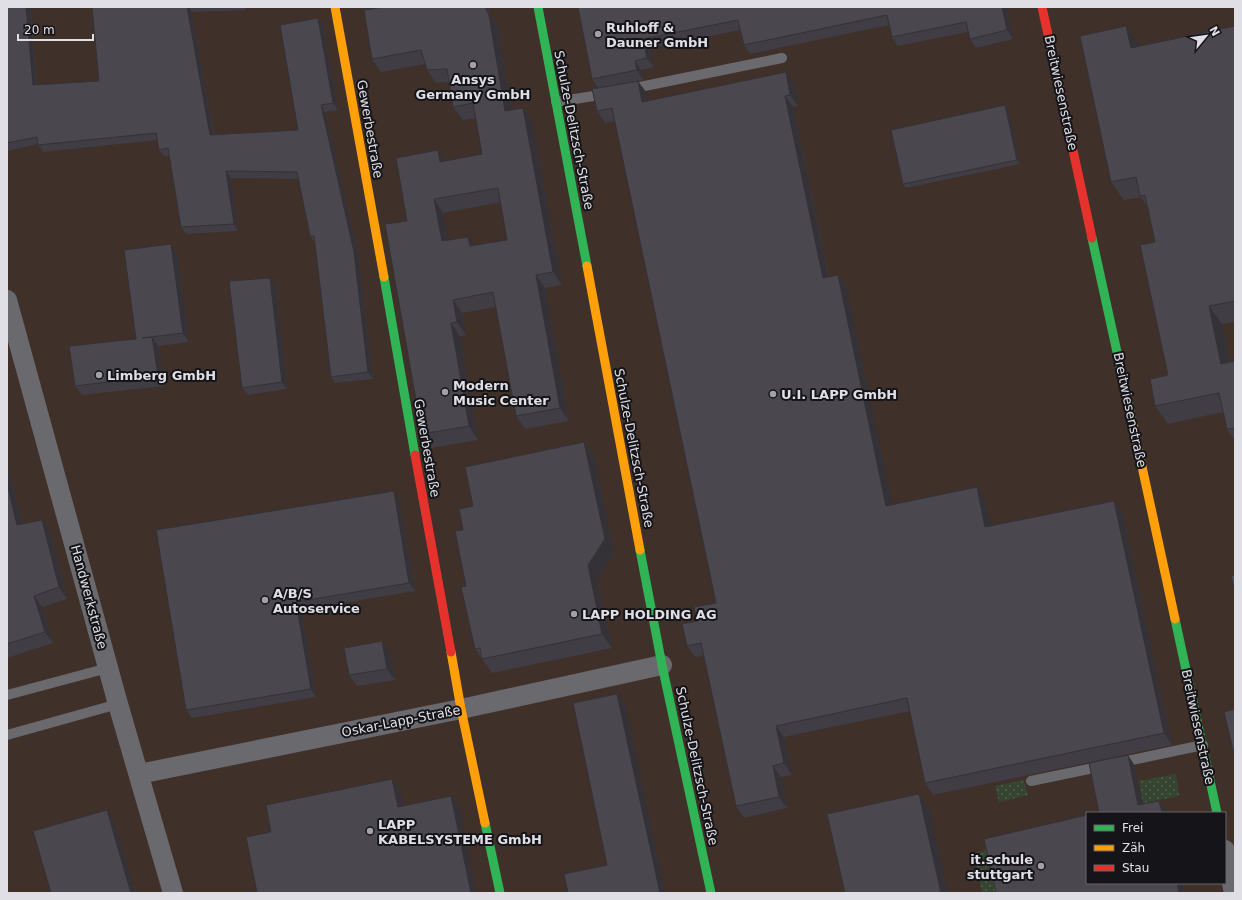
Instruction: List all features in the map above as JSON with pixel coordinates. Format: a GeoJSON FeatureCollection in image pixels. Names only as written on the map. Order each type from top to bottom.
{"type":"FeatureCollection","features":[{"type":"Feature","properties":{"kind":"street","name":"Gewerbestraße"},"geometry":{"type":"LineString","coordinates":[[335,7],[461,709],[500,893]]}},
{"type":"Feature","properties":{"kind":"street","name":"Schulze-Delitzsch-Straße"},"geometry":{"type":"LineString","coordinates":[[538,7],[662,665],[711,893]]}},
{"type":"Feature","properties":{"kind":"street","name":"Breitwiesenstraße"},"geometry":{"type":"LineString","coordinates":[[1042,7],[1217,812]]}},
{"type":"Feature","properties":{"kind":"street","name":"Handwerkstraße"},"geometry":{"type":"LineString","coordinates":[[7,300],[118,704],[173,893]]}},
{"type":"Feature","properties":{"kind":"street","name":"Oskar-Lapp-Straße"},"geometry":{"type":"LineString","coordinates":[[139,774],[461,709],[662,665]]}},
{"type":"Feature","properties":{"kind":"street"},"geometry":{"type":"LineString","coordinates":[[1226,855],[1234,893]]}},
{"type":"Feature","properties":{"kind":"lane"},"geometry":{"type":"LineString","coordinates":[[556,102],[620,91],[782,58]]}},
{"type":"Feature","properties":{"kind":"lane"},"geometry":{"type":"LineString","coordinates":[[7,695],[108,668]]}},
{"type":"Feature","properties":{"kind":"lane"},"geometry":{"type":"LineString","coordinates":[[7,735],[118,704]]}},
{"type":"Feature","properties":{"kind":"lane"},"geometry":{"type":"LineString","coordinates":[[1031,781],[1203,745]]}},
{"type":"Feature","properties":{"kind":"shaded area"},"geometry":{"type":"Polygon","coordinates":[[[7,7],[1235,7],[1235,893],[7,893],[7,7]]]}},
{"type":"Feature","properties":{"kind":"green space"},"geometry":{"type":"Polygon","coordinates":[[[1176,774],[1179,796],[1143,803],[1139,781],[1176,774]]]}},
{"type":"Feature","properties":{"kind":"green space"},"geometry":{"type":"Polygon","coordinates":[[[1024,780],[1028,795],[999,802],[995,786],[1024,780]]]}},
{"type":"Feature","properties":{"kind":"green space"},"geometry":{"type":"Polygon","coordinates":[[[987,850],[997,893],[982,893],[974,853],[987,850]]]}},
{"type":"Feature","properties":{"kind":"building"},"geometry":{"type":"Polygon","coordinates":[[[7,7],[26,7],[33,85],[99,81],[92,7],[187,7],[210,135],[298,130],[280,25],[318,18],[333,103],[321,105],[354,252],[368,372],[331,377],[314,236],[310,236],[297,172],[226,171],[234,224],[181,227],[168,148],[159,150],[156,133],[38,145],[37,137],[7,143],[7,7]]]}},
{"type":"Feature","properties":{"kind":"building"},"geometry":{"type":"Polygon","coordinates":[[[384,7],[485,7],[489,15],[505,111],[523,108],[553,272],[536,275],[560,408],[516,416],[493,292],[453,300],[457,322],[451,323],[469,426],[422,434],[385,224],[407,221],[396,158],[438,150],[440,162],[482,154],[473,103],[453,107],[447,69],[427,70],[421,50],[372,59],[364,10],[384,7]],[[498,188],[434,199],[442,241],[468,237],[470,246],[507,240],[498,188]]]}},
{"type":"Feature","properties":{"kind":"building"},"geometry":{"type":"Polygon","coordinates":[[[578,7],[1002,7],[1007,30],[970,39],[966,22],[892,37],[887,15],[744,45],[738,20],[643,39],[647,58],[635,61],[637,70],[592,79],[578,7]]]}},
{"type":"Feature","properties":{"kind":"building"},"geometry":{"type":"Polygon","coordinates":[[[1126,26],[1131,48],[1235,26],[1235,301],[1209,306],[1221,364],[1235,361],[1235,428],[1227,429],[1219,393],[1155,406],[1150,379],[1168,375],[1140,245],[1155,242],[1145,195],[1140,196],[1136,177],[1111,182],[1080,36],[1126,26]]]}},
{"type":"Feature","properties":{"kind":"building","name":"U.I. LAPP GmbH"},"geometry":{"type":"Polygon","coordinates":[[[786,72],[790,95],[785,96],[823,278],[838,275],[886,506],[977,487],[985,527],[1114,501],[1164,733],[925,783],[907,698],[776,726],[784,763],[773,766],[779,797],[736,806],[701,643],[687,646],[682,624],[697,621],[694,607],[716,603],[612,108],[597,111],[592,89],[638,81],[642,102],[786,72]]]}},
{"type":"Feature","properties":{"kind":"building"},"geometry":{"type":"Polygon","coordinates":[[[1005,105],[1017,160],[903,184],[891,130],[1005,105]]]}},
{"type":"Feature","properties":{"kind":"building"},"geometry":{"type":"Polygon","coordinates":[[[171,244],[183,333],[142,338],[152,337],[158,376],[75,386],[69,346],[136,339],[124,250],[171,244]]]}},
{"type":"Feature","properties":{"kind":"building"},"geometry":{"type":"Polygon","coordinates":[[[270,278],[282,382],[242,388],[229,281],[270,278]]]}},
{"type":"Feature","properties":{"kind":"building"},"geometry":{"type":"Polygon","coordinates":[[[584,442],[605,539],[588,565],[602,634],[482,659],[480,648],[475,649],[461,587],[466,586],[455,531],[463,530],[459,509],[473,506],[465,467],[584,442]]]}},
{"type":"Feature","properties":{"kind":"building"},"geometry":{"type":"Polygon","coordinates":[[[7,483],[17,525],[42,520],[59,587],[34,596],[45,632],[7,644],[7,483]]]}},
{"type":"Feature","properties":{"kind":"building","name":"A/B/S Autoservice"},"geometry":{"type":"Polygon","coordinates":[[[394,491],[409,583],[296,602],[311,689],[186,710],[156,530],[394,491]]]}},
{"type":"Feature","properties":{"kind":"building"},"geometry":{"type":"Polygon","coordinates":[[[1235,575],[1235,592],[1231,576],[1235,575]]]}},
{"type":"Feature","properties":{"kind":"building"},"geometry":{"type":"Polygon","coordinates":[[[382,641],[387,669],[349,675],[344,648],[382,641]]]}},
{"type":"Feature","properties":{"kind":"building"},"geometry":{"type":"Polygon","coordinates":[[[617,694],[660,893],[568,893],[564,874],[607,865],[573,703],[617,694]]]}},
{"type":"Feature","properties":{"kind":"building"},"geometry":{"type":"Polygon","coordinates":[[[1235,709],[1235,758],[1224,712],[1235,709]]]}},
{"type":"Feature","properties":{"kind":"building"},"geometry":{"type":"Polygon","coordinates":[[[1128,755],[1138,805],[1159,801],[1162,812],[1099,812],[1089,763],[1128,755]]]}},
{"type":"Feature","properties":{"kind":"building","name":"LAPP KABELSYSTEME GmbH"},"geometry":{"type":"Polygon","coordinates":[[[392,779],[398,807],[451,796],[471,893],[257,893],[246,837],[271,832],[266,805],[392,779]]]}},
{"type":"Feature","properties":{"kind":"building"},"geometry":{"type":"Polygon","coordinates":[[[919,794],[941,893],[845,893],[827,814],[919,794]]]}},
{"type":"Feature","properties":{"kind":"building"},"geometry":{"type":"Polygon","coordinates":[[[107,810],[131,893],[51,893],[33,831],[107,810]]]}},
{"type":"Feature","properties":{"kind":"building","name":"it.schule stuttgart"},"geometry":{"type":"Polygon","coordinates":[[[1086,815],[1086,884],[1177,884],[1179,893],[996,893],[984,839],[1086,815]]]}},
{"type":"Feature","properties":{"kind":"traffic: fast"},"geometry":{"type":"LineString","coordinates":[[538,7],[587,266]]}},
{"type":"Feature","properties":{"kind":"traffic: fast"},"geometry":{"type":"LineString","coordinates":[[1092,238],[1133,425]]}},
{"type":"Feature","properties":{"kind":"traffic: fast"},"geometry":{"type":"LineString","coordinates":[[384,277],[415,455]]}},
{"type":"Feature","properties":{"kind":"traffic: fast"},"geometry":{"type":"LineString","coordinates":[[640,550],[662,665],[711,893]]}},
{"type":"Feature","properties":{"kind":"traffic: fast"},"geometry":{"type":"LineString","coordinates":[[1175,619],[1217,812]]}},
{"type":"Feature","properties":{"kind":"traffic: fast"},"geometry":{"type":"LineString","coordinates":[[485,823],[500,893]]}},
{"type":"Feature","properties":{"kind":"traffic: slow"},"geometry":{"type":"LineString","coordinates":[[335,7],[384,277]]}},
{"type":"Feature","properties":{"kind":"traffic: slow"},"geometry":{"type":"LineString","coordinates":[[587,266],[640,550]]}},
{"type":"Feature","properties":{"kind":"traffic: slow"},"geometry":{"type":"LineString","coordinates":[[1133,425],[1175,619]]}},
{"type":"Feature","properties":{"kind":"traffic: slow"},"geometry":{"type":"LineString","coordinates":[[451,652],[461,709],[485,823]]}},
{"type":"Feature","properties":{"kind":"traffic: jam"},"geometry":{"type":"LineString","coordinates":[[1042,7],[1092,238]]}},
{"type":"Feature","properties":{"kind":"traffic: jam"},"geometry":{"type":"LineString","coordinates":[[415,455],[451,652]]}},
{"type":"Feature","properties":{"kind":"place","name":"Ruhloff & Dauner GmbH"},"geometry":{"type":"Point","coordinates":[598,34]}},
{"type":"Feature","properties":{"kind":"place","name":"Ansys Germany GmbH"},"geometry":{"type":"Point","coordinates":[473,65]}},
{"type":"Feature","properties":{"kind":"place","name":"Limberg GmbH"},"geometry":{"type":"Point","coordinates":[99,375]}},
{"type":"Feature","properties":{"kind":"place","name":"Modern Music Center"},"geometry":{"type":"Point","coordinates":[445,392]}},
{"type":"Feature","properties":{"kind":"place","name":"U.I. LAPP GmbH"},"geometry":{"type":"Point","coordinates":[773,394]}},
{"type":"Feature","properties":{"kind":"place","name":"A/B/S Autoservice"},"geometry":{"type":"Point","coordinates":[265,600]}},
{"type":"Feature","properties":{"kind":"place","name":"LAPP HOLDING AG"},"geometry":{"type":"Point","coordinates":[574,614]}},
{"type":"Feature","properties":{"kind":"place","name":"LAPP KABELSYSTEME GmbH"},"geometry":{"type":"Point","coordinates":[370,831]}},
{"type":"Feature","properties":{"kind":"place","name":"it.schule stuttgart"},"geometry":{"type":"Point","coordinates":[1041,866]}}]}
